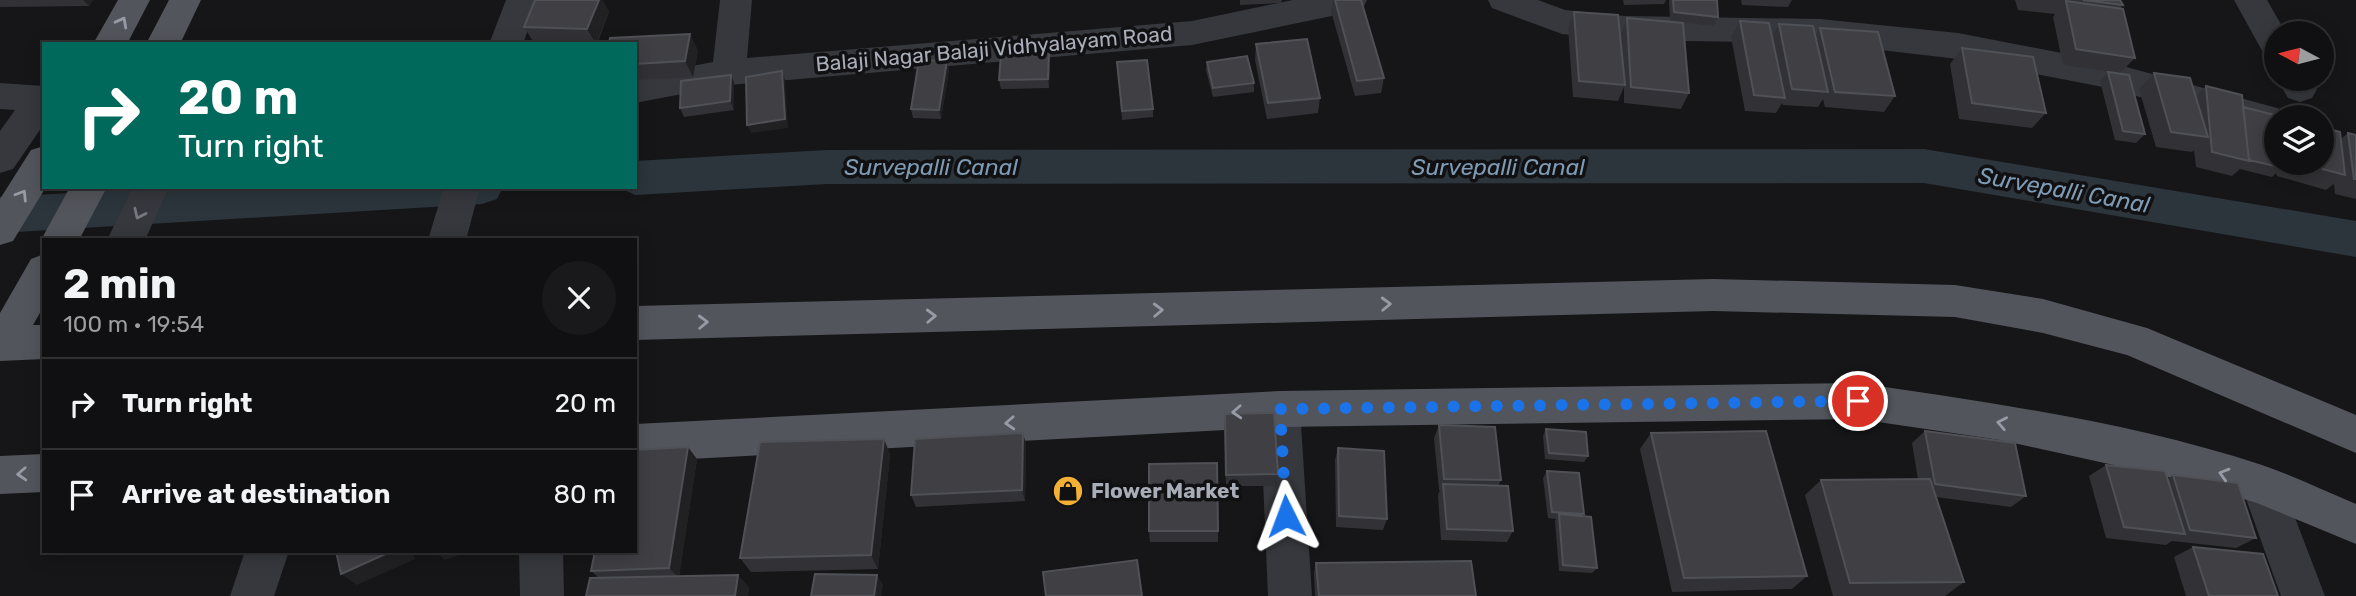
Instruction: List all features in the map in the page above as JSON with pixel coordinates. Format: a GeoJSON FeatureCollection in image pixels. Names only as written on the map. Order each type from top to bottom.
{"type":"FeatureCollection","features":[{"type":"Feature","properties":{"kind":"main road"},"geometry":{"type":"LineString","coordinates":[[111,42],[134,0]]}},
{"type":"Feature","properties":{"kind":"main road"},"geometry":{"type":"LineString","coordinates":[[164,42],[186,0]]}},
{"type":"Feature","properties":{"kind":"main road"},"geometry":{"type":"LineString","coordinates":[[0,230],[42,163]]}},
{"type":"Feature","properties":{"kind":"main road"},"geometry":{"type":"LineString","coordinates":[[61,238],[88,189]]}},
{"type":"Feature","properties":{"kind":"main road"},"geometry":{"type":"LineString","coordinates":[[1,344],[39,279]]}},
{"type":"Feature","properties":{"kind":"main road"},"geometry":{"type":"LineString","coordinates":[[637,323],[1713,295],[1955,301],[2043,316],[2133,340],[2356,434]]}},
{"type":"Feature","properties":{"kind":"main road"},"geometry":{"type":"LineString","coordinates":[[1,344],[42,342]]}},
{"type":"Feature","properties":{"kind":"main road"},"geometry":{"type":"LineString","coordinates":[[637,443],[1280,409],[1858,401],[2000,422],[2178,460],[2263,485],[2356,524]]}},
{"type":"Feature","properties":{"kind":"main road"},"geometry":{"type":"LineString","coordinates":[[0,475],[42,473]]}},
{"type":"Feature","properties":{"kind":"street"},"geometry":{"type":"LineString","coordinates":[[507,42],[523,0]]}},
{"type":"Feature","properties":{"kind":"street"},"geometry":{"type":"LineString","coordinates":[[729,72],[736,0]]}},
{"type":"Feature","properties":{"kind":"street","name":"Balaji Nagar Balaji Vidhyalayam Road"},"geometry":{"type":"LineString","coordinates":[[637,90],[729,72],[1192,33],[1351,0]]}},
{"type":"Feature","properties":{"kind":"street"},"geometry":{"type":"LineString","coordinates":[[1504,0],[1562,22],[1625,28],[1820,31],[1958,46],[2108,75],[2264,118]]}},
{"type":"Feature","properties":{"kind":"street"},"geometry":{"type":"LineString","coordinates":[[2250,0],[2264,24]]}},
{"type":"Feature","properties":{"kind":"street"},"geometry":{"type":"LineString","coordinates":[[0,96],[42,99]]}},
{"type":"Feature","properties":{"kind":"street"},"geometry":{"type":"LineString","coordinates":[[2,156],[42,100]]}},
{"type":"Feature","properties":{"kind":"street"},"geometry":{"type":"LineString","coordinates":[[127,238],[150,189]]}},
{"type":"Feature","properties":{"kind":"street"},"geometry":{"type":"LineString","coordinates":[[448,238],[460,189]]}},
{"type":"Feature","properties":{"kind":"street"},"geometry":{"type":"LineString","coordinates":[[1280,409],[1290,596]]}},
{"type":"Feature","properties":{"kind":"street"},"geometry":{"type":"LineString","coordinates":[[2263,485],[2303,596]]}},
{"type":"Feature","properties":{"kind":"street"},"geometry":{"type":"LineString","coordinates":[[252,596],[266,553]]}},
{"type":"Feature","properties":{"kind":"street"},"geometry":{"type":"LineString","coordinates":[[541,553],[542,596]]}},
{"type":"Feature","properties":{"kind":"building"},"geometry":{"type":"Polygon","coordinates":[[[535,0],[599,0],[587,29],[524,27],[535,0]]]}},
{"type":"Feature","properties":{"kind":"building"},"geometry":{"type":"Polygon","coordinates":[[[1335,0],[1361,0],[1384,78],[1357,81],[1335,0]]]}},
{"type":"Feature","properties":{"kind":"building"},"geometry":{"type":"Polygon","coordinates":[[[1673,0],[1717,0],[1718,17],[1674,12],[1673,0]]]}},
{"type":"Feature","properties":{"kind":"building"},"geometry":{"type":"Polygon","coordinates":[[[2083,0],[2120,0],[2123,5],[2083,0]]]}},
{"type":"Feature","properties":{"kind":"building"},"geometry":{"type":"Polygon","coordinates":[[[2066,1],[2123,9],[2135,58],[2076,49],[2066,1]]]}},
{"type":"Feature","properties":{"kind":"building"},"geometry":{"type":"Polygon","coordinates":[[[1574,12],[1618,15],[1625,85],[1579,81],[1574,12]]]}},
{"type":"Feature","properties":{"kind":"building"},"geometry":{"type":"Polygon","coordinates":[[[1627,18],[1683,23],[1689,93],[1631,87],[1627,18]]]}},
{"type":"Feature","properties":{"kind":"building"},"geometry":{"type":"Polygon","coordinates":[[[1740,21],[1769,23],[1785,98],[1754,95],[1740,21]]]}},
{"type":"Feature","properties":{"kind":"building"},"geometry":{"type":"Polygon","coordinates":[[[1779,24],[1813,26],[1828,92],[1792,89],[1779,24]]]}},
{"type":"Feature","properties":{"kind":"building"},"geometry":{"type":"Polygon","coordinates":[[[1820,28],[1878,32],[1895,96],[1835,92],[1820,28]]]}},
{"type":"Feature","properties":{"kind":"building"},"geometry":{"type":"Polygon","coordinates":[[[690,34],[685,61],[637,64],[637,42],[609,42],[610,38],[690,34]]]}},
{"type":"Feature","properties":{"kind":"building"},"geometry":{"type":"Polygon","coordinates":[[[1307,39],[1320,98],[1268,103],[1256,44],[1307,39]]]}},
{"type":"Feature","properties":{"kind":"building"},"geometry":{"type":"Polygon","coordinates":[[[1962,48],[2033,57],[2046,113],[1972,103],[1962,48]]]}},
{"type":"Feature","properties":{"kind":"building"},"geometry":{"type":"Polygon","coordinates":[[[1049,53],[1048,79],[999,80],[1001,54],[1049,53]]]}},
{"type":"Feature","properties":{"kind":"building"},"geometry":{"type":"Polygon","coordinates":[[[1247,56],[1254,83],[1213,88],[1207,62],[1247,56]]]}},
{"type":"Feature","properties":{"kind":"building"},"geometry":{"type":"Polygon","coordinates":[[[919,60],[947,61],[939,110],[911,109],[919,60]]]}},
{"type":"Feature","properties":{"kind":"building"},"geometry":{"type":"Polygon","coordinates":[[[1147,60],[1153,109],[1122,111],[1117,62],[1147,60]]]}},
{"type":"Feature","properties":{"kind":"building"},"geometry":{"type":"Polygon","coordinates":[[[782,71],[785,119],[747,125],[746,77],[782,71]]]}},
{"type":"Feature","properties":{"kind":"building"},"geometry":{"type":"Polygon","coordinates":[[[2108,72],[2129,75],[2145,134],[2123,131],[2108,72]]]}},
{"type":"Feature","properties":{"kind":"building"},"geometry":{"type":"Polygon","coordinates":[[[2154,73],[2190,78],[2208,137],[2171,132],[2154,73]]]}},
{"type":"Feature","properties":{"kind":"building"},"geometry":{"type":"Polygon","coordinates":[[[731,75],[730,101],[680,108],[681,81],[731,75]]]}},
{"type":"Feature","properties":{"kind":"building"},"geometry":{"type":"Polygon","coordinates":[[[2206,86],[2242,95],[2249,161],[2212,152],[2206,86]]]}},
{"type":"Feature","properties":{"kind":"building"},"geometry":{"type":"Polygon","coordinates":[[[2243,107],[2264,112],[2264,164],[2249,160],[2243,107]]]}},
{"type":"Feature","properties":{"kind":"building"},"geometry":{"type":"Polygon","coordinates":[[[2334,130],[2340,132],[2345,175],[2334,172],[2334,130]]]}},
{"type":"Feature","properties":{"kind":"building"},"geometry":{"type":"Polygon","coordinates":[[[2348,133],[2356,135],[2356,179],[2354,179],[2348,133]]]}},
{"type":"Feature","properties":{"kind":"building"},"geometry":{"type":"Polygon","coordinates":[[[1274,413],[1278,474],[1226,475],[1225,414],[1274,413]]]}},
{"type":"Feature","properties":{"kind":"building"},"geometry":{"type":"Polygon","coordinates":[[[1439,425],[1495,427],[1501,480],[1444,479],[1439,425]]]}},
{"type":"Feature","properties":{"kind":"building"},"geometry":{"type":"Polygon","coordinates":[[[1546,429],[1586,432],[1588,456],[1549,453],[1546,429]]]}},
{"type":"Feature","properties":{"kind":"building"},"geometry":{"type":"Polygon","coordinates":[[[1766,431],[1807,576],[1684,578],[1651,433],[1766,431]]]}},
{"type":"Feature","properties":{"kind":"building"},"geometry":{"type":"Polygon","coordinates":[[[1925,431],[2015,443],[2026,496],[1935,484],[1925,431]]]}},
{"type":"Feature","properties":{"kind":"building"},"geometry":{"type":"Polygon","coordinates":[[[1023,433],[1022,490],[911,495],[915,439],[1023,433]]]}},
{"type":"Feature","properties":{"kind":"building"},"geometry":{"type":"Polygon","coordinates":[[[884,439],[871,555],[740,558],[760,442],[884,439]]]}},
{"type":"Feature","properties":{"kind":"building"},"geometry":{"type":"Polygon","coordinates":[[[688,447],[669,568],[591,571],[595,553],[637,553],[637,450],[688,447]]]}},
{"type":"Feature","properties":{"kind":"building"},"geometry":{"type":"Polygon","coordinates":[[[1338,448],[1384,451],[1387,519],[1339,516],[1338,448]]]}},
{"type":"Feature","properties":{"kind":"building"},"geometry":{"type":"Polygon","coordinates":[[[1217,463],[1218,531],[1149,531],[1149,464],[1217,463]]]}},
{"type":"Feature","properties":{"kind":"building"},"geometry":{"type":"Polygon","coordinates":[[[2106,465],[2165,471],[2185,534],[2124,527],[2106,465]]]}},
{"type":"Feature","properties":{"kind":"building"},"geometry":{"type":"Polygon","coordinates":[[[1547,471],[1579,473],[1584,514],[1552,512],[1547,471]]]}},
{"type":"Feature","properties":{"kind":"building"},"geometry":{"type":"Polygon","coordinates":[[[2173,475],[2238,483],[2256,538],[2190,530],[2173,475]]]}},
{"type":"Feature","properties":{"kind":"building"},"geometry":{"type":"Polygon","coordinates":[[[1930,479],[1964,582],[1850,583],[1821,480],[1930,479]]]}},
{"type":"Feature","properties":{"kind":"building"},"geometry":{"type":"Polygon","coordinates":[[[1443,484],[1508,486],[1513,531],[1447,529],[1443,484]]]}},
{"type":"Feature","properties":{"kind":"building"},"geometry":{"type":"Polygon","coordinates":[[[1559,514],[1591,517],[1597,568],[1563,565],[1559,514]]]}},
{"type":"Feature","properties":{"kind":"building"},"geometry":{"type":"Polygon","coordinates":[[[2193,547],[2263,554],[2278,596],[2209,596],[2193,547]]]}},
{"type":"Feature","properties":{"kind":"building"},"geometry":{"type":"Polygon","coordinates":[[[336,553],[388,553],[341,574],[336,553]]]}},
{"type":"Feature","properties":{"kind":"building"},"geometry":{"type":"Polygon","coordinates":[[[1137,560],[1142,596],[1046,596],[1043,572],[1137,560]]]}},
{"type":"Feature","properties":{"kind":"building"},"geometry":{"type":"Polygon","coordinates":[[[1471,561],[1476,596],[1319,596],[1316,563],[1471,561]]]}},
{"type":"Feature","properties":{"kind":"building"},"geometry":{"type":"Polygon","coordinates":[[[815,574],[877,575],[874,596],[811,596],[815,574]]]}},
{"type":"Feature","properties":{"kind":"building"},"geometry":{"type":"Polygon","coordinates":[[[738,575],[735,596],[586,596],[590,578],[738,575]]]}},
{"type":"Feature","properties":{"kind":"waterway","name":"Survepalli Canal"},"geometry":{"type":"LineString","coordinates":[[637,178],[827,167],[1924,166],[2356,239]]}},
{"type":"Feature","properties":{"kind":"waterway","name":"Survepalli Canal"},"geometry":{"type":"LineString","coordinates":[[0,215],[448,189]]}},
{"type":"Feature","properties":{"kind":"place","name":"Flower Market"},"geometry":{"type":"Point","coordinates":[1068,491]}},
{"type":"Feature","properties":{"kind":"route"},"geometry":{"type":"LineString","coordinates":[[1286,516],[1280,409],[1858,401]]}}]}
